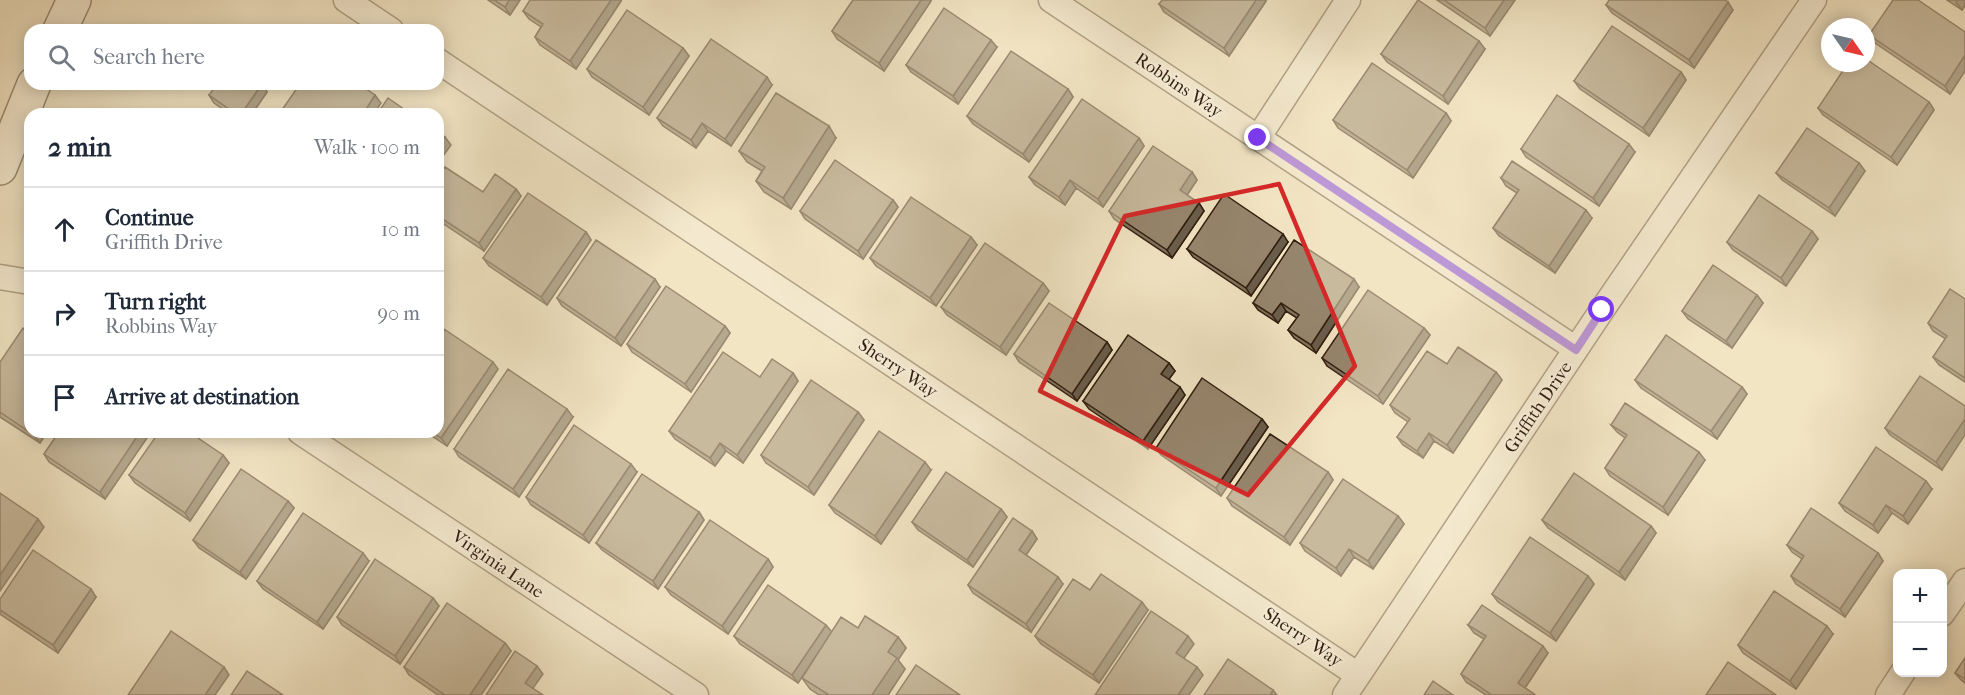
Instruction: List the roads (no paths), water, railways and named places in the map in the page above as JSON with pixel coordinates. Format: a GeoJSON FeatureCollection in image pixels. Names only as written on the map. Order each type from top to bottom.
{"type":"FeatureCollection","features":[{"type":"Feature","properties":{"kind":"main road"},"geometry":{"type":"LineString","coordinates":[[63,24],[74,0]]}},
{"type":"Feature","properties":{"kind":"main road"},"geometry":{"type":"LineString","coordinates":[[24,108],[32,90]]}},
{"type":"Feature","properties":{"kind":"main road"},"geometry":{"type":"LineString","coordinates":[[0,168],[24,109]]}},
{"type":"Feature","properties":{"kind":"street"},"geometry":{"type":"LineString","coordinates":[[346,0],[382,24]]}},
{"type":"Feature","properties":{"kind":"street","name":"Robbins Way"},"geometry":{"type":"LineString","coordinates":[[1051,0],[1576,350]]}},
{"type":"Feature","properties":{"kind":"street"},"geometry":{"type":"LineString","coordinates":[[1258,138],[1348,0]]}},
{"type":"Feature","properties":{"kind":"street","name":"Griffith Drive"},"geometry":{"type":"LineString","coordinates":[[1345,695],[1814,0]]}},
{"type":"Feature","properties":{"kind":"street","name":"Sherry Way"},"geometry":{"type":"LineString","coordinates":[[444,65],[1358,675]]}},
{"type":"Feature","properties":{"kind":"street"},"geometry":{"type":"LineString","coordinates":[[0,277],[24,281]]}},
{"type":"Feature","properties":{"kind":"street","name":"Virginia Lane"},"geometry":{"type":"LineString","coordinates":[[309,438],[696,695]]}},
{"type":"Feature","properties":{"kind":"street"},"geometry":{"type":"LineString","coordinates":[[1947,607],[1965,580]]}},
{"type":"Feature","properties":{"kind":"street"},"geometry":{"type":"LineString","coordinates":[[1888,695],[1900,677]]}}]}
